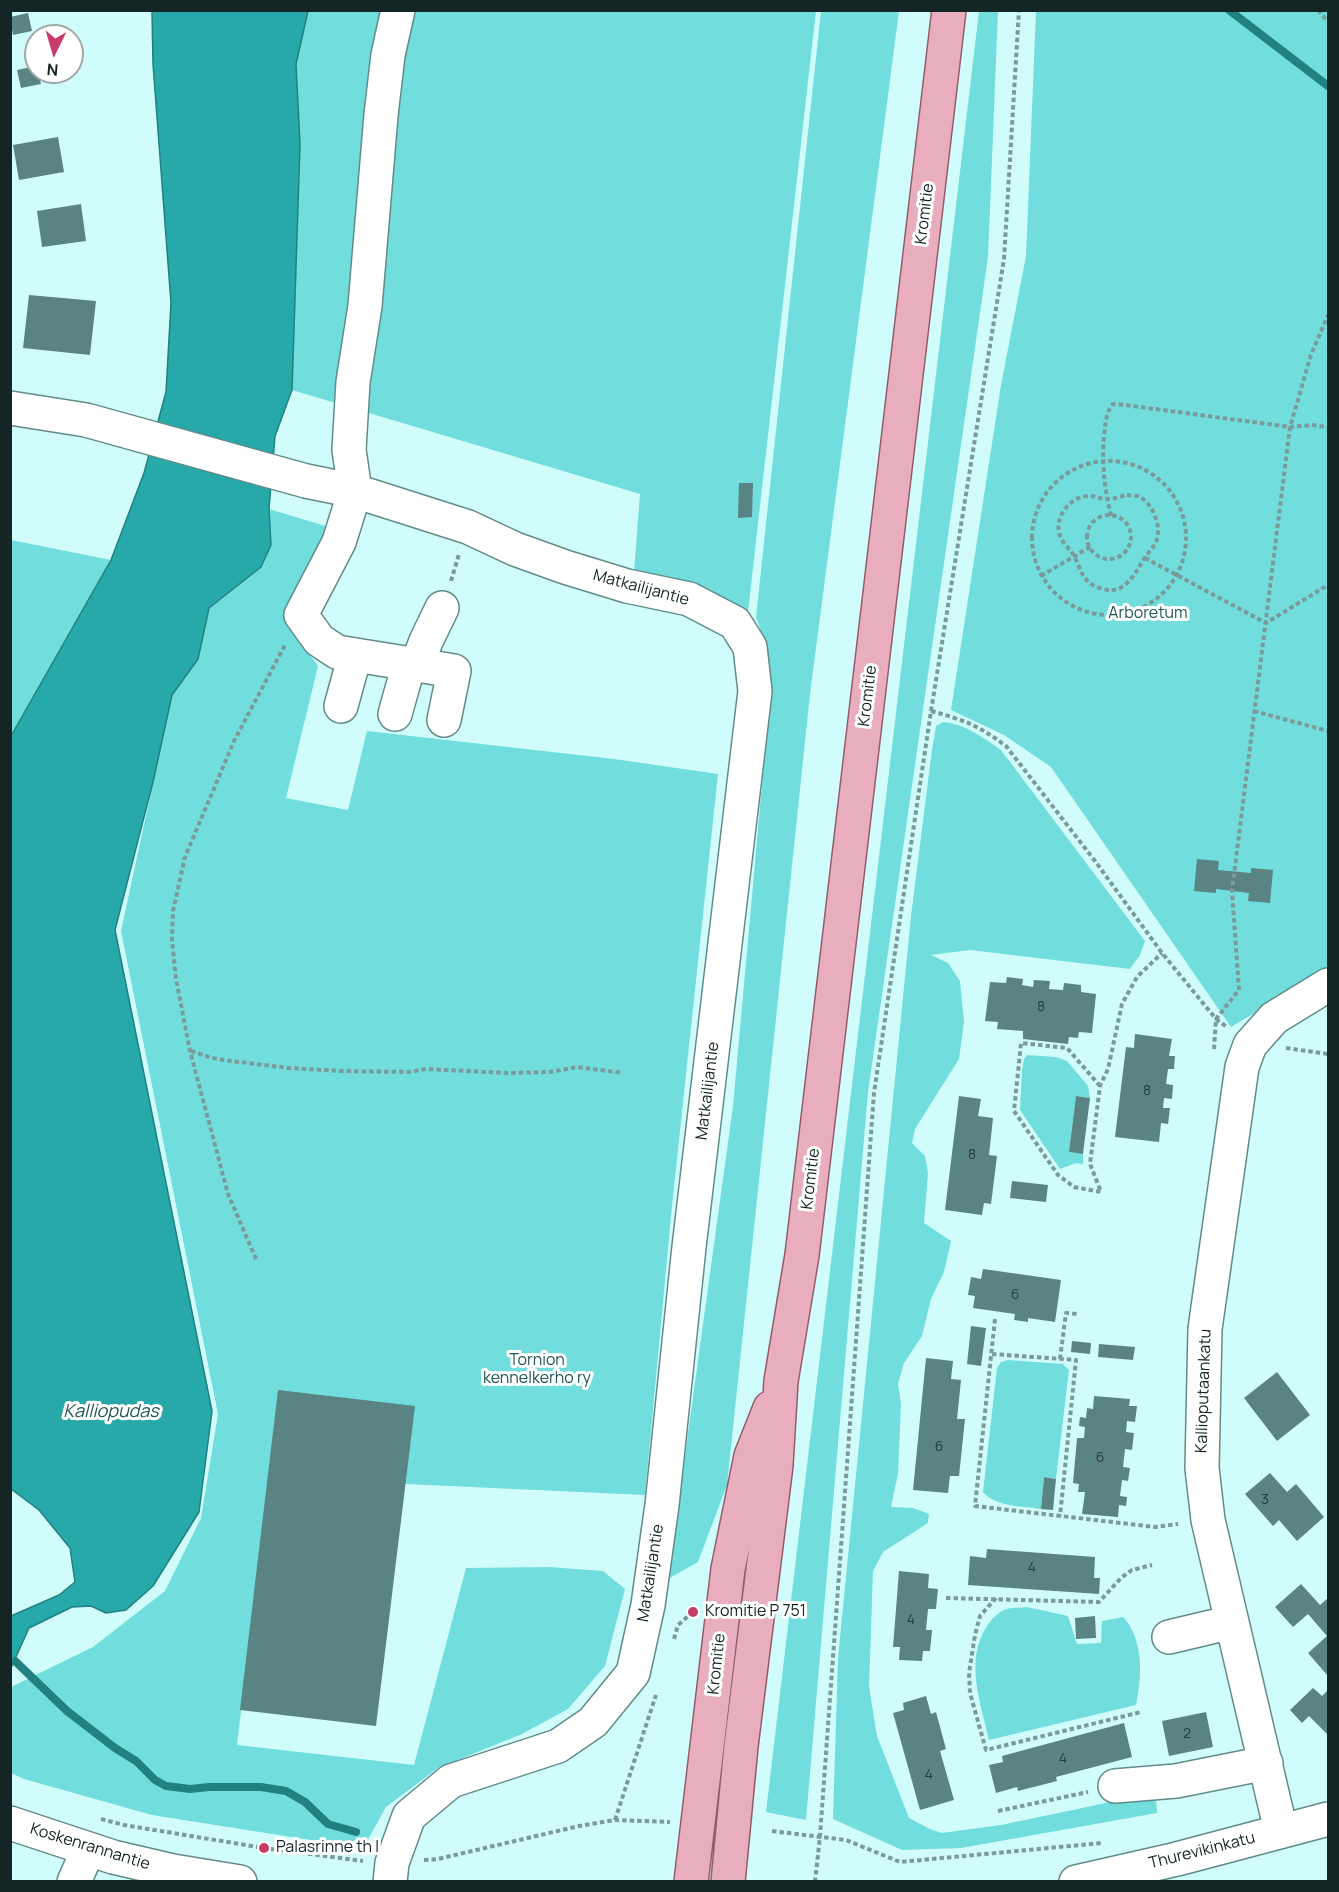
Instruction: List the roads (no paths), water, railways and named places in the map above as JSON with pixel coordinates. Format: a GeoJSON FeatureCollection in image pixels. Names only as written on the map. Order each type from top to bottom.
{"type":"FeatureCollection","features":[{"type":"Feature","properties":{"kind":"main road","name":"Kromitie"},"geometry":{"type":"LineString","coordinates":[[728,1881],[741,1746],[776,1464],[781,1381],[802,1256],[949,10]]}},
{"type":"Feature","properties":{"kind":"main road","name":"Kromitie"},"geometry":{"type":"LineString","coordinates":[[692,1881],[728,1569],[751,1456],[781,1381]]}},
{"type":"Feature","properties":{"kind":"street"},"geometry":{"type":"LineString","coordinates":[[398,10],[388,55],[382,103],[365,306],[353,382],[349,450],[355,491],[339,542],[302,615],[319,640],[337,652],[454,671],[444,720]]}},
{"type":"Feature","properties":{"kind":"street","name":"Matkailijantie"},"geometry":{"type":"LineString","coordinates":[[10,408],[86,420],[122,429],[306,481],[355,491],[468,527],[515,549],[565,567],[627,586],[689,599],[735,623],[750,647],[755,691],[662,1505],[648,1605],[633,1673],[593,1722],[558,1746],[451,1781],[409,1816],[391,1872]]}},
{"type":"Feature","properties":{"kind":"street"},"geometry":{"type":"LineString","coordinates":[[395,714],[413,664],[442,608]]}},
{"type":"Feature","properties":{"kind":"street"},"geometry":{"type":"LineString","coordinates":[[341,706],[355,655]]}},
{"type":"Feature","properties":{"kind":"street","name":"Kallioputaankatu"},"geometry":{"type":"LineString","coordinates":[[1281,1831],[1208,1520],[1202,1468],[1205,1329],[1242,1067],[1250,1045],[1274,1018],[1327,989]]}},
{"type":"Feature","properties":{"kind":"street"},"geometry":{"type":"LineString","coordinates":[[1169,1637],[1232,1622]]}},
{"type":"Feature","properties":{"kind":"street"},"geometry":{"type":"LineString","coordinates":[[1115,1786],[1176,1781],[1266,1763]]}},
{"type":"Feature","properties":{"kind":"street","name":"Thurevikinkatu"},"geometry":{"type":"LineString","coordinates":[[1076,1881],[1177,1859],[1329,1819]]}},
{"type":"Feature","properties":{"kind":"street","name":"Koskenrannantie"},"geometry":{"type":"LineString","coordinates":[[10,1823],[88,1850],[173,1871],[240,1881]]}},
{"type":"Feature","properties":{"kind":"street"},"geometry":{"type":"LineString","coordinates":[[74,1881],[88,1850]]}},
{"type":"Feature","properties":{"kind":"water","name":"Kalliopudas"},"geometry":{"type":"Polygon","coordinates":[[[152,11],[308,11],[296,64],[300,144],[292,390],[275,436],[269,509],[271,545],[261,567],[209,608],[198,659],[172,695],[153,782],[115,930],[212,1411],[199,1512],[153,1586],[126,1610],[106,1613],[91,1606],[72,1607],[29,1628],[11,1668],[11,1616],[59,1595],[75,1582],[70,1548],[39,1510],[11,1489],[11,736],[111,560],[144,473],[166,392],[171,303],[153,64],[152,11]]]}},
{"type":"Feature","properties":{"kind":"waterway"},"geometry":{"type":"LineString","coordinates":[[1229,10],[1328,86]]}},
{"type":"Feature","properties":{"kind":"waterway"},"geometry":{"type":"LineString","coordinates":[[15,1661],[67,1711],[136,1761],[155,1780],[166,1786],[190,1789],[261,1787],[286,1791],[305,1802],[328,1824],[356,1832]]}},
{"type":"Feature","properties":{"kind":"place","name":"Kromitie P 751"},"geometry":{"type":"Point","coordinates":[693,1612]}},
{"type":"Feature","properties":{"kind":"place","name":"Palasrinne th I"},"geometry":{"type":"Point","coordinates":[264,1848]}},
{"type":"Feature","properties":{"kind":"park label","name":"Arboretum"},"geometry":{"type":"Point","coordinates":[1148,614]}},
{"type":"Feature","properties":{"kind":"park label","name":"Tornion kennelkerho ry"},"geometry":{"type":"Point","coordinates":[537,1370]}}]}
